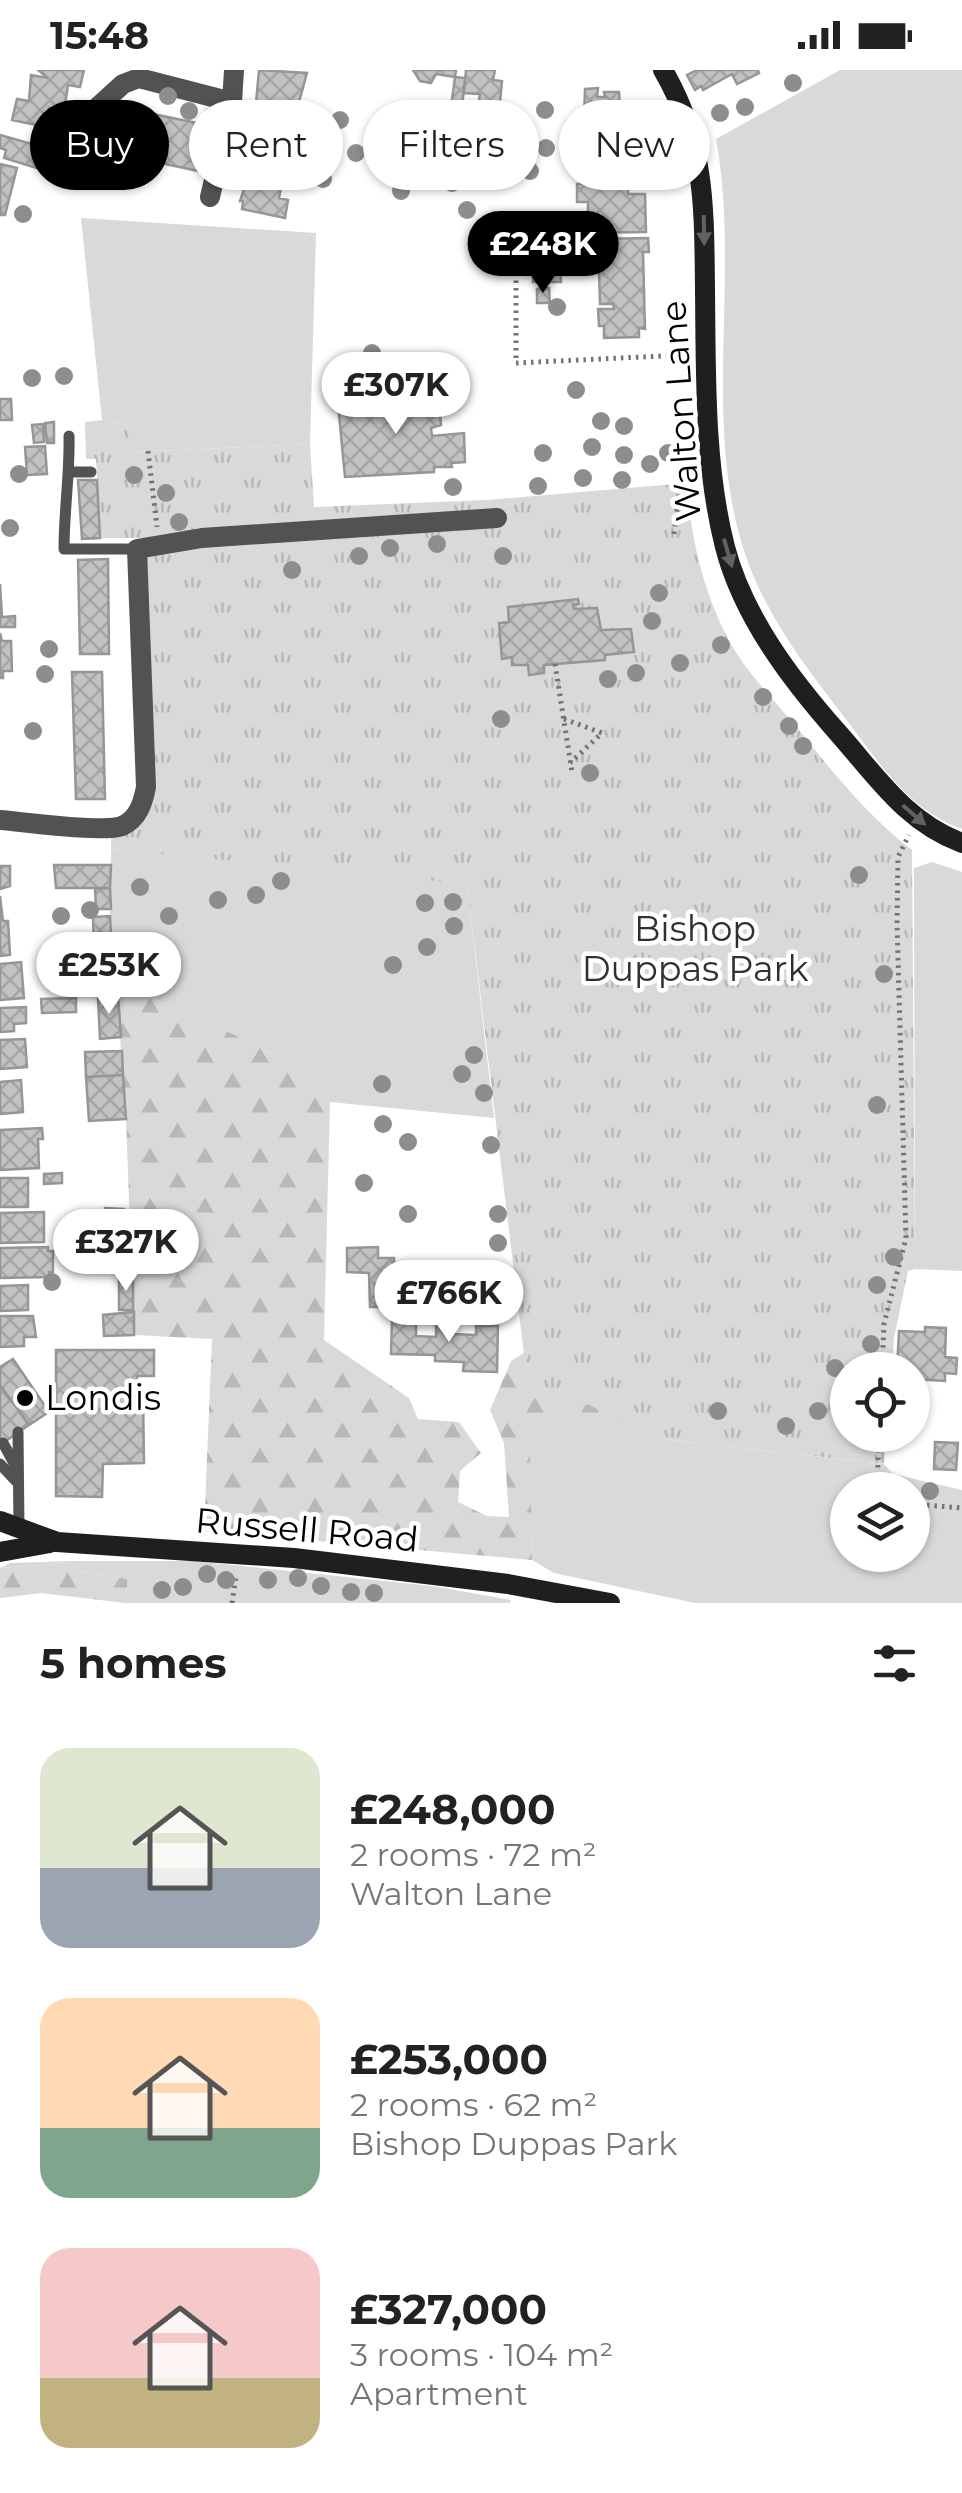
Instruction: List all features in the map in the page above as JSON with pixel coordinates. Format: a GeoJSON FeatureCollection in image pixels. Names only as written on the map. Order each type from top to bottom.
{"type":"FeatureCollection","features":[{"type":"Feature","properties":{"kind":"main road","name":"Walton Lane"},"geometry":{"type":"LineString","coordinates":[[663,70],[684,105],[696,147],[704,212],[709,434],[724,547],[751,613],[825,719],[908,812],[934,832],[962,843]]}},
{"type":"Feature","properties":{"kind":"main road","name":"Russell Road"},"geometry":{"type":"LineString","coordinates":[[10,1525],[57,1542],[294,1558],[508,1584],[610,1603]]}},
{"type":"Feature","properties":{"kind":"main road"},"geometry":{"type":"LineString","coordinates":[[0,1552],[57,1542]]}},
{"type":"Feature","properties":{"kind":"street"},"geometry":{"type":"LineString","coordinates":[[232,100],[234,70]]}},
{"type":"Feature","properties":{"kind":"street"},"geometry":{"type":"LineString","coordinates":[[105,100],[123,84],[139,78],[224,100]]}},
{"type":"Feature","properties":{"kind":"street"},"geometry":{"type":"LineString","coordinates":[[210,197],[212,190]]}},
{"type":"Feature","properties":{"kind":"street"},"geometry":{"type":"LineString","coordinates":[[0,820],[111,828],[133,819],[142,805],[146,787],[137,550],[202,538],[497,518]]}},
{"type":"Feature","properties":{"kind":"lane"},"geometry":{"type":"LineString","coordinates":[[68,436],[70,472],[64,490],[64,549],[137,550]]}},
{"type":"Feature","properties":{"kind":"lane"},"geometry":{"type":"LineString","coordinates":[[70,472],[91,472]]}},
{"type":"Feature","properties":{"kind":"lane"},"geometry":{"type":"LineString","coordinates":[[10,1525],[18,1432]]}},
{"type":"Feature","properties":{"kind":"lane"},"geometry":{"type":"LineString","coordinates":[[3,1443],[16,1475]]}},
{"type":"Feature","properties":{"kind":"lane"},"geometry":{"type":"LineString","coordinates":[[0,1464],[16,1475]]}},
{"type":"Feature","properties":{"kind":"path"},"geometry":{"type":"LineString","coordinates":[[516,273],[516,362],[706,354]]}},
{"type":"Feature","properties":{"kind":"path"},"geometry":{"type":"LineString","coordinates":[[148,451],[160,547]]}},
{"type":"Feature","properties":{"kind":"path"},"geometry":{"type":"LineString","coordinates":[[674,534],[680,486],[693,462]]}},
{"type":"Feature","properties":{"kind":"path"},"geometry":{"type":"LineString","coordinates":[[556,664],[572,772]]}},
{"type":"Feature","properties":{"kind":"path"},"geometry":{"type":"LineString","coordinates":[[564,719],[602,733],[570,763]]}},
{"type":"Feature","properties":{"kind":"path"},"geometry":{"type":"LineString","coordinates":[[883,1352],[884,1324],[906,1238],[897,923],[898,857],[910,834]]}},
{"type":"Feature","properties":{"kind":"path"},"geometry":{"type":"LineString","coordinates":[[930,1505],[962,1508]]}},
{"type":"Feature","properties":{"kind":"green space"},"geometry":{"type":"Polygon","coordinates":[[[840,70],[962,70],[962,829],[927,811],[898,784],[804,663],[754,577],[732,504],[723,400],[723,190],[716,139],[840,70]]]}},
{"type":"Feature","properties":{"kind":"green space"},"geometry":{"type":"Polygon","coordinates":[[[81,218],[316,233],[310,444],[130,452],[128,425],[102,420],[81,218]]]}},
{"type":"Feature","properties":{"kind":"green space","name":"Bishop Duppas Park"},"geometry":{"type":"Polygon","coordinates":[[[102,420],[128,425],[131,452],[310,444],[314,507],[487,500],[687,483],[702,573],[718,617],[739,657],[854,795],[912,850],[915,1269],[908,1271],[893,1352],[830,1352],[830,1452],[885,1452],[884,1464],[671,1440],[527,1379],[467,884],[111,849],[111,828],[143,805],[137,549],[141,538],[100,538],[96,459],[86,459],[85,422],[102,420]]]}},
{"type":"Feature","properties":{"kind":"green space"},"geometry":{"type":"Polygon","coordinates":[[[111,849],[467,883],[494,1118],[330,1102],[312,1074],[116,982],[110,916],[111,849]]]}},
{"type":"Feature","properties":{"kind":"green space"},"geometry":{"type":"Polygon","coordinates":[[[932,862],[962,872],[962,1271],[915,1269],[914,868],[932,862]]]}},
{"type":"Feature","properties":{"kind":"green space"},"geometry":{"type":"Polygon","coordinates":[[[116,982],[312,1074],[330,1102],[324,1340],[409,1398],[418,1419],[459,1422],[481,1453],[460,1471],[458,1502],[487,1516],[509,1517],[504,1443],[490,1410],[511,1361],[548,1338],[661,1416],[645,1436],[612,1421],[563,1419],[530,1446],[532,1560],[204,1531],[212,1339],[134,1335],[126,1119],[116,982]]]}},
{"type":"Feature","properties":{"kind":"green space"},"geometry":{"type":"Polygon","coordinates":[[[527,1379],[671,1440],[884,1464],[891,1472],[830,1472],[830,1572],[930,1572],[930,1483],[962,1490],[962,1603],[695,1603],[554,1573],[532,1560],[527,1379]]]}},
{"type":"Feature","properties":{"kind":"green space"},"geometry":{"type":"Polygon","coordinates":[[[195,1561],[432,1586],[511,1600],[125,1603],[128,1579],[82,1572],[70,1563],[0,1568],[10,1563],[195,1561]]]}},
{"type":"Feature","properties":{"kind":"green space"},"geometry":{"type":"Polygon","coordinates":[[[70,1563],[82,1572],[128,1579],[125,1603],[41,1593],[0,1598],[0,1568],[70,1563]]]}},
{"type":"Feature","properties":{"kind":"building"},"geometry":{"type":"Polygon","coordinates":[[[38,70],[84,70],[80,87],[68,85],[66,100],[30,100],[30,124],[12,120],[17,99],[29,101],[31,75],[48,78],[38,70]]]}},
{"type":"Feature","properties":{"kind":"building"},"geometry":{"type":"Polygon","coordinates":[[[259,70],[307,73],[300,100],[256,100],[259,70]]]}},
{"type":"Feature","properties":{"kind":"building"},"geometry":{"type":"Polygon","coordinates":[[[413,70],[456,70],[455,77],[436,74],[431,83],[420,81],[413,70]]]}},
{"type":"Feature","properties":{"kind":"building"},"geometry":{"type":"Polygon","coordinates":[[[466,70],[495,70],[493,80],[502,81],[500,100],[479,100],[480,94],[464,93],[466,70]]]}},
{"type":"Feature","properties":{"kind":"building"},"geometry":{"type":"Polygon","coordinates":[[[697,70],[759,73],[737,84],[732,74],[703,90],[701,86],[695,90],[687,75],[697,70]]]}},
{"type":"Feature","properties":{"kind":"building"},"geometry":{"type":"Polygon","coordinates":[[[455,77],[465,78],[463,100],[452,100],[455,77]]]}},
{"type":"Feature","properties":{"kind":"building"},"geometry":{"type":"Polygon","coordinates":[[[598,88],[597,97],[605,97],[604,92],[619,92],[619,100],[585,100],[585,89],[598,88]]]}},
{"type":"Feature","properties":{"kind":"building"},"geometry":{"type":"Polygon","coordinates":[[[169,117],[189,121],[189,169],[169,165],[169,117]]]}},
{"type":"Feature","properties":{"kind":"building"},"geometry":{"type":"Polygon","coordinates":[[[0,135],[30,143],[30,166],[4,158],[6,150],[0,148],[0,135]]]}},
{"type":"Feature","properties":{"kind":"building"},"geometry":{"type":"Polygon","coordinates":[[[0,164],[17,168],[5,215],[0,215],[0,164]]]}},
{"type":"Feature","properties":{"kind":"building"},"geometry":{"type":"Polygon","coordinates":[[[244,190],[280,190],[279,198],[288,200],[285,218],[242,209],[244,190]]]}},
{"type":"Feature","properties":{"kind":"building"},"geometry":{"type":"Polygon","coordinates":[[[577,190],[645,194],[646,232],[579,233],[579,214],[588,214],[588,202],[577,202],[577,190]]]}},
{"type":"Feature","properties":{"kind":"building"},"geometry":{"type":"Polygon","coordinates":[[[537,235],[538,263],[502,263],[501,236],[537,235]]]}},
{"type":"Feature","properties":{"kind":"building"},"geometry":{"type":"Polygon","coordinates":[[[648,238],[649,252],[643,252],[645,329],[639,328],[639,337],[604,338],[598,309],[614,309],[613,304],[600,304],[598,239],[648,238]]]}},
{"type":"Feature","properties":{"kind":"building"},"geometry":{"type":"Polygon","coordinates":[[[533,264],[560,264],[561,282],[533,282],[533,264]]]}},
{"type":"Feature","properties":{"kind":"building"},"geometry":{"type":"Polygon","coordinates":[[[549,288],[550,303],[537,303],[537,289],[549,288]]]}},
{"type":"Feature","properties":{"kind":"building"},"geometry":{"type":"Polygon","coordinates":[[[438,394],[441,425],[431,428],[432,436],[464,433],[465,462],[434,467],[434,472],[345,477],[338,404],[438,394]]]}},
{"type":"Feature","properties":{"kind":"building"},"geometry":{"type":"Polygon","coordinates":[[[0,399],[11,399],[12,420],[0,420],[0,399]]]}},
{"type":"Feature","properties":{"kind":"building"},"geometry":{"type":"Polygon","coordinates":[[[54,422],[54,443],[47,443],[45,423],[54,422]]]}},
{"type":"Feature","properties":{"kind":"building"},"geometry":{"type":"Polygon","coordinates":[[[43,424],[44,442],[34,443],[32,425],[43,424]]]}},
{"type":"Feature","properties":{"kind":"building"},"geometry":{"type":"Polygon","coordinates":[[[45,446],[47,474],[27,475],[25,447],[45,446]]]}},
{"type":"Feature","properties":{"kind":"building"},"geometry":{"type":"Polygon","coordinates":[[[78,480],[97,480],[100,538],[82,539],[78,480]]]}},
{"type":"Feature","properties":{"kind":"building"},"geometry":{"type":"Polygon","coordinates":[[[108,559],[109,654],[80,654],[78,560],[108,559]]]}},
{"type":"Feature","properties":{"kind":"building"},"geometry":{"type":"Polygon","coordinates":[[[0,584],[2,617],[15,616],[15,627],[0,627],[0,584]]]}},
{"type":"Feature","properties":{"kind":"building"},"geometry":{"type":"Polygon","coordinates":[[[578,599],[574,609],[597,608],[601,630],[631,629],[634,652],[605,655],[605,660],[544,665],[544,673],[529,675],[528,665],[512,665],[512,657],[502,659],[499,623],[509,622],[508,607],[578,599]]]}},
{"type":"Feature","properties":{"kind":"building"},"geometry":{"type":"Polygon","coordinates":[[[0,633],[2,641],[11,641],[12,671],[3,671],[3,678],[0,678],[0,633]]]}},
{"type":"Feature","properties":{"kind":"building"},"geometry":{"type":"Polygon","coordinates":[[[72,672],[102,672],[105,799],[76,799],[72,672]]]}},
{"type":"Feature","properties":{"kind":"building"},"geometry":{"type":"Polygon","coordinates":[[[54,865],[111,865],[110,888],[56,888],[54,865]]]}},
{"type":"Feature","properties":{"kind":"building"},"geometry":{"type":"Polygon","coordinates":[[[0,866],[10,866],[10,886],[0,889],[0,866]]]}},
{"type":"Feature","properties":{"kind":"building"},"geometry":{"type":"Polygon","coordinates":[[[110,888],[111,909],[96,909],[95,889],[110,888]]]}},
{"type":"Feature","properties":{"kind":"building"},"geometry":{"type":"Polygon","coordinates":[[[0,896],[3,921],[8,921],[10,955],[0,956],[0,896]]]}},
{"type":"Feature","properties":{"kind":"building"},"geometry":{"type":"Polygon","coordinates":[[[110,916],[112,951],[94,951],[93,917],[110,916]]]}},
{"type":"Feature","properties":{"kind":"building"},"geometry":{"type":"Polygon","coordinates":[[[95,954],[112,954],[117,989],[97,991],[95,954]]]}},
{"type":"Feature","properties":{"kind":"building"},"geometry":{"type":"Polygon","coordinates":[[[21,962],[24,998],[0,1000],[0,964],[21,962]]]}},
{"type":"Feature","properties":{"kind":"building"},"geometry":{"type":"Polygon","coordinates":[[[118,995],[121,1037],[100,1039],[98,997],[118,995]]]}},
{"type":"Feature","properties":{"kind":"building"},"geometry":{"type":"Polygon","coordinates":[[[76,998],[76,1012],[42,1013],[41,999],[76,998]]]}},
{"type":"Feature","properties":{"kind":"building"},"geometry":{"type":"Polygon","coordinates":[[[26,1007],[26,1023],[14,1024],[14,1031],[0,1032],[0,1008],[26,1007]]]}},
{"type":"Feature","properties":{"kind":"building"},"geometry":{"type":"Polygon","coordinates":[[[25,1039],[27,1067],[0,1069],[0,1040],[25,1039]]]}},
{"type":"Feature","properties":{"kind":"building"},"geometry":{"type":"Polygon","coordinates":[[[122,1051],[123,1075],[86,1077],[85,1052],[122,1051]]]}},
{"type":"Feature","properties":{"kind":"building"},"geometry":{"type":"Polygon","coordinates":[[[123,1075],[126,1119],[89,1121],[86,1077],[123,1075]]]}},
{"type":"Feature","properties":{"kind":"building"},"geometry":{"type":"Polygon","coordinates":[[[21,1080],[23,1112],[0,1114],[0,1082],[21,1080]]]}},
{"type":"Feature","properties":{"kind":"building"},"geometry":{"type":"Polygon","coordinates":[[[42,1128],[43,1139],[38,1139],[39,1168],[0,1170],[0,1130],[42,1128]]]}},
{"type":"Feature","properties":{"kind":"building"},"geometry":{"type":"Polygon","coordinates":[[[62,1173],[62,1183],[44,1184],[44,1174],[62,1173]]]}},
{"type":"Feature","properties":{"kind":"building"},"geometry":{"type":"Polygon","coordinates":[[[0,1178],[28,1178],[28,1207],[0,1207],[0,1178]]]}},
{"type":"Feature","properties":{"kind":"building"},"geometry":{"type":"Polygon","coordinates":[[[105,1208],[124,1209],[124,1228],[105,1228],[105,1208]]]}},
{"type":"Feature","properties":{"kind":"building"},"geometry":{"type":"Polygon","coordinates":[[[44,1212],[44,1242],[0,1243],[0,1213],[44,1212]]]}},
{"type":"Feature","properties":{"kind":"building"},"geometry":{"type":"Polygon","coordinates":[[[48,1247],[48,1251],[53,1251],[53,1272],[49,1272],[49,1277],[0,1278],[0,1248],[48,1247]]]}},
{"type":"Feature","properties":{"kind":"building"},"geometry":{"type":"Polygon","coordinates":[[[378,1247],[378,1258],[394,1258],[395,1307],[370,1307],[369,1273],[347,1272],[347,1248],[378,1247]]]}},
{"type":"Feature","properties":{"kind":"building"},"geometry":{"type":"Polygon","coordinates":[[[120,1250],[129,1250],[129,1270],[119,1270],[120,1250]]]}},
{"type":"Feature","properties":{"kind":"building"},"geometry":{"type":"Polygon","coordinates":[[[119,1277],[133,1277],[133,1310],[119,1310],[119,1277]]]}},
{"type":"Feature","properties":{"kind":"building"},"geometry":{"type":"Polygon","coordinates":[[[28,1285],[28,1310],[0,1311],[0,1286],[28,1285]]]}},
{"type":"Feature","properties":{"kind":"building"},"geometry":{"type":"Polygon","coordinates":[[[134,1312],[134,1335],[104,1336],[103,1315],[134,1312]]]}},
{"type":"Feature","properties":{"kind":"building"},"geometry":{"type":"Polygon","coordinates":[[[0,1316],[33,1316],[36,1337],[24,1337],[24,1346],[0,1347],[0,1316]]]}},
{"type":"Feature","properties":{"kind":"building"},"geometry":{"type":"Polygon","coordinates":[[[392,1319],[416,1320],[416,1336],[436,1337],[436,1323],[454,1324],[453,1334],[476,1335],[476,1326],[498,1326],[497,1372],[463,1371],[464,1362],[435,1361],[435,1355],[391,1354],[392,1319]]]}},
{"type":"Feature","properties":{"kind":"building"},"geometry":{"type":"Polygon","coordinates":[[[925,1327],[946,1328],[945,1357],[957,1358],[956,1374],[945,1373],[945,1381],[930,1380],[930,1352],[898,1352],[899,1331],[925,1332],[925,1327]]]}},
{"type":"Feature","properties":{"kind":"building"},"geometry":{"type":"Polygon","coordinates":[[[56,1350],[154,1350],[154,1376],[137,1376],[137,1394],[143,1394],[144,1463],[103,1464],[102,1497],[56,1496],[56,1350]]]}},
{"type":"Feature","properties":{"kind":"building","name":"Londis"},"geometry":{"type":"Polygon","coordinates":[[[13,1359],[49,1412],[29,1425],[0,1385],[0,1367],[13,1359]]]}},
{"type":"Feature","properties":{"kind":"building"},"geometry":{"type":"Polygon","coordinates":[[[0,1385],[29,1425],[0,1445],[0,1385]]]}},
{"type":"Feature","properties":{"kind":"building"},"geometry":{"type":"Polygon","coordinates":[[[935,1442],[958,1443],[956,1470],[934,1469],[935,1442]]]}},
{"type":"Feature","properties":{"kind":"place","name":"Londis"},"geometry":{"type":"Point","coordinates":[25,1398]}}]}
